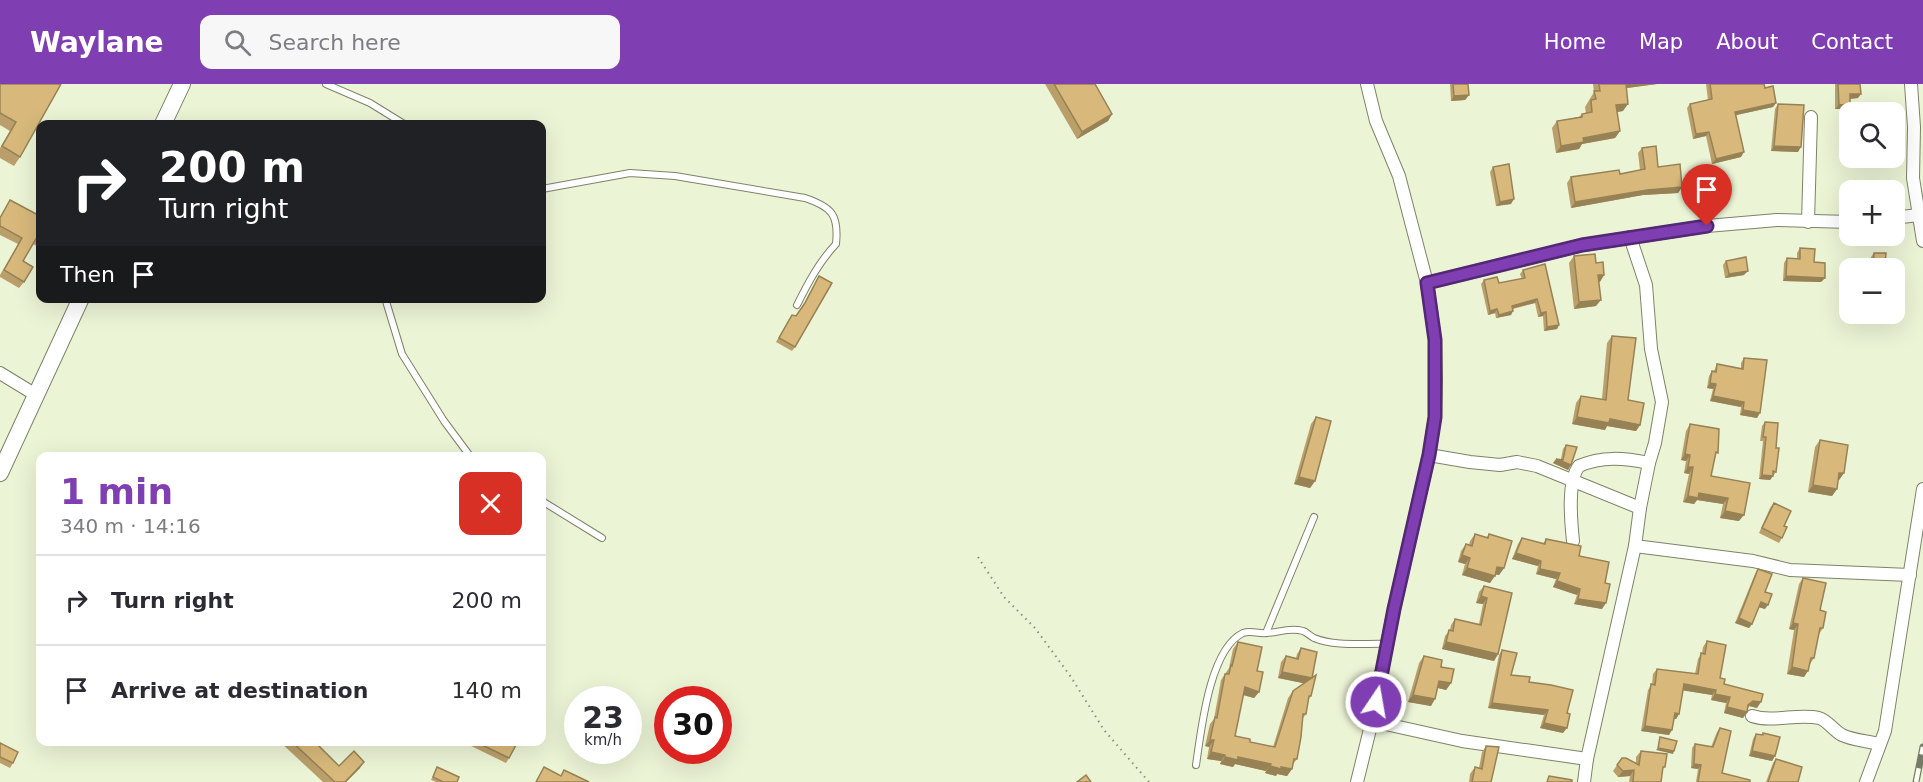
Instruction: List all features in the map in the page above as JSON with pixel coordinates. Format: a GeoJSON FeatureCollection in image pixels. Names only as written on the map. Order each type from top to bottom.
{"type":"FeatureCollection","features":[{"type":"Feature","properties":{"kind":"main road"},"geometry":{"type":"LineString","coordinates":[[165,120],[182,84]]}},
{"type":"Feature","properties":{"kind":"main road"},"geometry":{"type":"LineString","coordinates":[[0,473],[79,303]]}},
{"type":"Feature","properties":{"kind":"street"},"geometry":{"type":"LineString","coordinates":[[1357,782],[1429,455],[1435,417],[1436,380],[1435,340],[1427,283],[1399,176],[1376,121],[1366,84]]}},
{"type":"Feature","properties":{"kind":"street"},"geometry":{"type":"LineString","coordinates":[[1911,84],[1914,127],[1913,178],[1923,242]]}},
{"type":"Feature","properties":{"kind":"street"},"geometry":{"type":"LineString","coordinates":[[1808,222],[1811,117]]}},
{"type":"Feature","properties":{"kind":"street"},"geometry":{"type":"LineString","coordinates":[[1905,217],[1918,215]]}},
{"type":"Feature","properties":{"kind":"street"},"geometry":{"type":"LineString","coordinates":[[1427,283],[1532,256],[1630,237],[1707,226],[1777,220],[1839,222]]}},
{"type":"Feature","properties":{"kind":"street"},"geometry":{"type":"LineString","coordinates":[[1584,782],[1587,759],[1635,546],[1640,508],[1662,402],[1651,350],[1646,285],[1630,237]]}},
{"type":"Feature","properties":{"kind":"street"},"geometry":{"type":"LineString","coordinates":[[0,373],[36,395]]}},
{"type":"Feature","properties":{"kind":"street"},"geometry":{"type":"LineString","coordinates":[[1429,455],[1500,465],[1517,462],[1528,464],[1640,508]]}},
{"type":"Feature","properties":{"kind":"street"},"geometry":{"type":"LineString","coordinates":[[1573,541],[1570,516],[1573,481],[1578,466],[1606,458],[1624,458],[1649,463]]}},
{"type":"Feature","properties":{"kind":"street"},"geometry":{"type":"LineString","coordinates":[[1866,782],[1885,731],[1910,575],[1921,523],[1923,489]]}},
{"type":"Feature","properties":{"kind":"street"},"geometry":{"type":"LineString","coordinates":[[1635,546],[1753,561],[1790,570],[1910,575]]}},
{"type":"Feature","properties":{"kind":"street"},"geometry":{"type":"LineString","coordinates":[[1752,716],[1761,719],[1804,716],[1822,718],[1843,736],[1879,744]]}},
{"type":"Feature","properties":{"kind":"street"},"geometry":{"type":"LineString","coordinates":[[1372,721],[1462,741],[1587,759]]}},
{"type":"Feature","properties":{"kind":"lane"},"geometry":{"type":"LineString","coordinates":[[326,84],[370,103],[398,120]]}},
{"type":"Feature","properties":{"kind":"lane"},"geometry":{"type":"LineString","coordinates":[[546,188],[630,173],[675,176],[805,198],[819,203],[829,208],[835,216],[836,244],[826,255],[797,305]]}},
{"type":"Feature","properties":{"kind":"lane"},"geometry":{"type":"LineString","coordinates":[[387,303],[402,354],[467,452]]}},
{"type":"Feature","properties":{"kind":"lane"},"geometry":{"type":"LineString","coordinates":[[546,503],[602,538]]}},
{"type":"Feature","properties":{"kind":"lane"},"geometry":{"type":"LineString","coordinates":[[1266,633],[1314,517]]}},
{"type":"Feature","properties":{"kind":"lane"},"geometry":{"type":"LineString","coordinates":[[1196,765],[1214,676],[1226,649],[1243,633],[1266,633],[1290,629],[1303,631],[1314,638],[1336,642],[1389,644]]}},
{"type":"Feature","properties":{"kind":"path"},"geometry":{"type":"LineString","coordinates":[[978,557],[1004,597],[1035,628],[1066,670],[1104,730],[1149,782]]}},
{"type":"Feature","properties":{"kind":"building"},"geometry":{"type":"Polygon","coordinates":[[[0,84],[61,84],[41,120],[36,120],[36,129],[20,157],[2,146],[16,122],[0,113],[0,84]]]}},
{"type":"Feature","properties":{"kind":"building"},"geometry":{"type":"Polygon","coordinates":[[[1054,84],[1095,84],[1112,114],[1082,132],[1054,84]]]}},
{"type":"Feature","properties":{"kind":"building"},"geometry":{"type":"Polygon","coordinates":[[[1453,84],[1468,84],[1469,95],[1454,96],[1453,84]]]}},
{"type":"Feature","properties":{"kind":"building"},"geometry":{"type":"Polygon","coordinates":[[[1599,84],[1626,84],[1628,104],[1616,105],[1620,131],[1583,138],[1584,142],[1561,146],[1557,121],[1582,117],[1582,114],[1592,112],[1591,100],[1596,99],[1594,91],[1600,91],[1599,84]]]}},
{"type":"Feature","properties":{"kind":"building"},"geometry":{"type":"Polygon","coordinates":[[[1710,84],[1764,84],[1765,88],[1773,86],[1776,103],[1735,112],[1744,152],[1716,159],[1709,132],[1696,134],[1690,104],[1712,99],[1710,84]]]}},
{"type":"Feature","properties":{"kind":"building"},"geometry":{"type":"Polygon","coordinates":[[[1838,84],[1860,84],[1861,94],[1850,94],[1850,102],[1839,102],[1839,105],[1838,84]]]}},
{"type":"Feature","properties":{"kind":"building"},"geometry":{"type":"Polygon","coordinates":[[[1778,104],[1804,105],[1801,147],[1774,146],[1778,104]]]}},
{"type":"Feature","properties":{"kind":"building"},"geometry":{"type":"Polygon","coordinates":[[[1656,146],[1658,167],[1680,164],[1682,187],[1647,190],[1575,202],[1571,177],[1619,170],[1620,174],[1645,169],[1642,148],[1656,146]]]}},
{"type":"Feature","properties":{"kind":"building"},"geometry":{"type":"Polygon","coordinates":[[[1509,164],[1514,199],[1500,202],[1493,167],[1509,164]]]}},
{"type":"Feature","properties":{"kind":"building"},"geometry":{"type":"Polygon","coordinates":[[[10,200],[36,214],[36,239],[23,261],[33,267],[24,282],[4,270],[22,238],[0,226],[0,218],[10,200]]]}},
{"type":"Feature","properties":{"kind":"building"},"geometry":{"type":"Polygon","coordinates":[[[1800,248],[1815,249],[1814,262],[1825,263],[1825,278],[1786,276],[1787,258],[1800,259],[1800,248]]]}},
{"type":"Feature","properties":{"kind":"building"},"geometry":{"type":"Polygon","coordinates":[[[1874,253],[1886,253],[1886,258],[1874,258],[1874,253]]]}},
{"type":"Feature","properties":{"kind":"building"},"geometry":{"type":"Polygon","coordinates":[[[1595,254],[1596,263],[1603,262],[1604,275],[1598,275],[1601,300],[1579,302],[1574,256],[1595,254]]]}},
{"type":"Feature","properties":{"kind":"building"},"geometry":{"type":"Polygon","coordinates":[[[1746,257],[1748,271],[1729,274],[1726,261],[1746,257]]]}},
{"type":"Feature","properties":{"kind":"building"},"geometry":{"type":"Polygon","coordinates":[[[1545,264],[1559,325],[1547,327],[1546,312],[1541,313],[1537,299],[1512,306],[1513,311],[1499,315],[1497,309],[1490,311],[1484,280],[1497,277],[1499,283],[1525,278],[1523,270],[1545,264]]]}},
{"type":"Feature","properties":{"kind":"building"},"geometry":{"type":"Polygon","coordinates":[[[819,276],[832,283],[795,347],[779,338],[792,315],[796,316],[805,303],[819,276]]]}},
{"type":"Feature","properties":{"kind":"building"},"geometry":{"type":"Polygon","coordinates":[[[1612,336],[1636,338],[1628,400],[1644,403],[1640,425],[1610,419],[1609,423],[1577,417],[1581,396],[1606,400],[1612,336]]]}},
{"type":"Feature","properties":{"kind":"building"},"geometry":{"type":"Polygon","coordinates":[[[1744,358],[1767,360],[1760,413],[1743,410],[1744,402],[1713,396],[1716,384],[1710,383],[1712,371],[1716,372],[1717,364],[1743,369],[1744,358]]]}},
{"type":"Feature","properties":{"kind":"building"},"geometry":{"type":"Polygon","coordinates":[[[1316,417],[1331,421],[1315,481],[1299,477],[1316,417]]]}},
{"type":"Feature","properties":{"kind":"building"},"geometry":{"type":"Polygon","coordinates":[[[1765,422],[1778,423],[1776,448],[1779,448],[1776,472],[1773,471],[1773,476],[1762,475],[1766,437],[1763,437],[1765,422]]]}},
{"type":"Feature","properties":{"kind":"building"},"geometry":{"type":"Polygon","coordinates":[[[1690,424],[1719,429],[1718,453],[1716,452],[1711,476],[1750,483],[1744,515],[1725,511],[1728,498],[1699,493],[1698,498],[1688,496],[1693,467],[1688,467],[1690,455],[1685,454],[1690,424]]]}},
{"type":"Feature","properties":{"kind":"building"},"geometry":{"type":"Polygon","coordinates":[[[1820,440],[1848,445],[1844,473],[1839,473],[1837,489],[1813,485],[1820,440]]]}},
{"type":"Feature","properties":{"kind":"building"},"geometry":{"type":"Polygon","coordinates":[[[1566,445],[1577,447],[1571,465],[1556,459],[1563,460],[1566,445]]]}},
{"type":"Feature","properties":{"kind":"building"},"geometry":{"type":"Polygon","coordinates":[[[1774,503],[1791,511],[1784,526],[1787,527],[1782,538],[1762,528],[1774,503]]]}},
{"type":"Feature","properties":{"kind":"building"},"geometry":{"type":"Polygon","coordinates":[[[1475,534],[1488,538],[1489,534],[1512,541],[1504,568],[1497,567],[1495,576],[1467,568],[1470,558],[1462,555],[1466,544],[1472,546],[1475,534]]]}},
{"type":"Feature","properties":{"kind":"building"},"geometry":{"type":"Polygon","coordinates":[[[1522,538],[1545,544],[1546,539],[1581,546],[1579,556],[1609,562],[1605,583],[1610,584],[1606,603],[1578,599],[1580,589],[1557,581],[1560,573],[1540,569],[1541,561],[1516,553],[1522,538]]]}},
{"type":"Feature","properties":{"kind":"building"},"geometry":{"type":"Polygon","coordinates":[[[1758,569],[1772,574],[1765,592],[1772,594],[1768,605],[1761,602],[1752,624],[1739,618],[1758,569]]]}},
{"type":"Feature","properties":{"kind":"building"},"geometry":{"type":"Polygon","coordinates":[[[1803,578],[1826,583],[1820,610],[1826,612],[1823,628],[1820,628],[1814,658],[1811,658],[1808,671],[1792,667],[1798,624],[1793,623],[1803,578]]]}},
{"type":"Feature","properties":{"kind":"building"},"geometry":{"type":"Polygon","coordinates":[[[1484,586],[1512,593],[1498,654],[1446,642],[1449,630],[1453,631],[1455,619],[1481,625],[1487,598],[1481,596],[1484,586]]]}},
{"type":"Feature","properties":{"kind":"building"},"geometry":{"type":"Polygon","coordinates":[[[1707,641],[1726,645],[1720,678],[1725,679],[1724,684],[1763,694],[1761,702],[1753,701],[1748,705],[1747,712],[1727,707],[1730,697],[1715,694],[1716,690],[1684,684],[1679,714],[1675,713],[1672,730],[1645,726],[1651,684],[1655,685],[1657,669],[1698,674],[1701,653],[1705,654],[1707,641]]]}},
{"type":"Feature","properties":{"kind":"building"},"geometry":{"type":"Polygon","coordinates":[[[1238,642],[1262,647],[1257,671],[1263,672],[1259,692],[1245,687],[1235,736],[1250,739],[1250,742],[1275,747],[1293,691],[1316,675],[1306,714],[1303,714],[1297,759],[1294,759],[1292,769],[1281,767],[1281,769],[1270,766],[1271,764],[1238,757],[1238,760],[1211,752],[1214,740],[1210,740],[1215,717],[1217,718],[1225,674],[1229,674],[1238,642]]]}},
{"type":"Feature","properties":{"kind":"building"},"geometry":{"type":"Polygon","coordinates":[[[1301,648],[1317,652],[1312,678],[1282,672],[1286,656],[1298,659],[1301,648]]]}},
{"type":"Feature","properties":{"kind":"building"},"geometry":{"type":"Polygon","coordinates":[[[1502,650],[1517,653],[1511,675],[1530,677],[1529,682],[1573,690],[1567,713],[1570,714],[1567,728],[1544,723],[1548,710],[1492,703],[1502,650]]]}},
{"type":"Feature","properties":{"kind":"building"},"geometry":{"type":"Polygon","coordinates":[[[1424,656],[1442,660],[1441,667],[1454,669],[1451,683],[1439,681],[1435,699],[1413,695],[1424,656]]]}},
{"type":"Feature","properties":{"kind":"building"},"geometry":{"type":"Polygon","coordinates":[[[1720,728],[1731,731],[1722,773],[1750,780],[1750,782],[1698,782],[1701,765],[1694,764],[1695,744],[1713,747],[1720,728]]]}},
{"type":"Feature","properties":{"kind":"building"},"geometry":{"type":"Polygon","coordinates":[[[1763,733],[1780,737],[1775,756],[1752,751],[1756,734],[1763,735],[1763,733]]]}},
{"type":"Feature","properties":{"kind":"building"},"geometry":{"type":"Polygon","coordinates":[[[1660,737],[1677,741],[1674,751],[1658,748],[1660,737]]]}},
{"type":"Feature","properties":{"kind":"building"},"geometry":{"type":"Polygon","coordinates":[[[0,743],[18,752],[13,763],[0,757],[0,743]]]}},
{"type":"Feature","properties":{"kind":"building"},"geometry":{"type":"Polygon","coordinates":[[[296,746],[319,746],[339,766],[354,751],[364,762],[345,782],[335,782],[296,746]]]}},
{"type":"Feature","properties":{"kind":"building"},"geometry":{"type":"Polygon","coordinates":[[[484,746],[515,746],[509,758],[484,746]]]}},
{"type":"Feature","properties":{"kind":"building"},"geometry":{"type":"Polygon","coordinates":[[[1486,746],[1499,747],[1491,782],[1472,782],[1475,767],[1482,769],[1486,746]]]}},
{"type":"Feature","properties":{"kind":"building"},"geometry":{"type":"Polygon","coordinates":[[[1641,751],[1667,754],[1661,782],[1633,782],[1634,770],[1623,771],[1617,765],[1622,758],[1626,758],[1639,765],[1641,751]]]}},
{"type":"Feature","properties":{"kind":"building"},"geometry":{"type":"Polygon","coordinates":[[[1776,759],[1802,767],[1798,782],[1768,782],[1776,759]]]}},
{"type":"Feature","properties":{"kind":"building"},"geometry":{"type":"Polygon","coordinates":[[[437,767],[459,777],[457,782],[443,782],[433,777],[437,767]]]}},
{"type":"Feature","properties":{"kind":"building"},"geometry":{"type":"Polygon","coordinates":[[[544,767],[561,776],[564,770],[589,782],[536,782],[544,767]]]}},
{"type":"Feature","properties":{"kind":"building"},"geometry":{"type":"Polygon","coordinates":[[[1086,775],[1091,782],[1077,782],[1086,775]]]}},
{"type":"Feature","properties":{"kind":"building"},"geometry":{"type":"Polygon","coordinates":[[[1549,776],[1572,780],[1572,782],[1547,782],[1549,776]]]}},
{"type":"Feature","properties":{"kind":"railway"},"geometry":{"type":"LineString","coordinates":[[1916,782],[1923,747]]}},
{"type":"Feature","properties":{"kind":"route"},"geometry":{"type":"LineString","coordinates":[[1376,702],[1394,609],[1429,455],[1435,417],[1435,340],[1427,283],[1582,245],[1707,226]]}}]}
